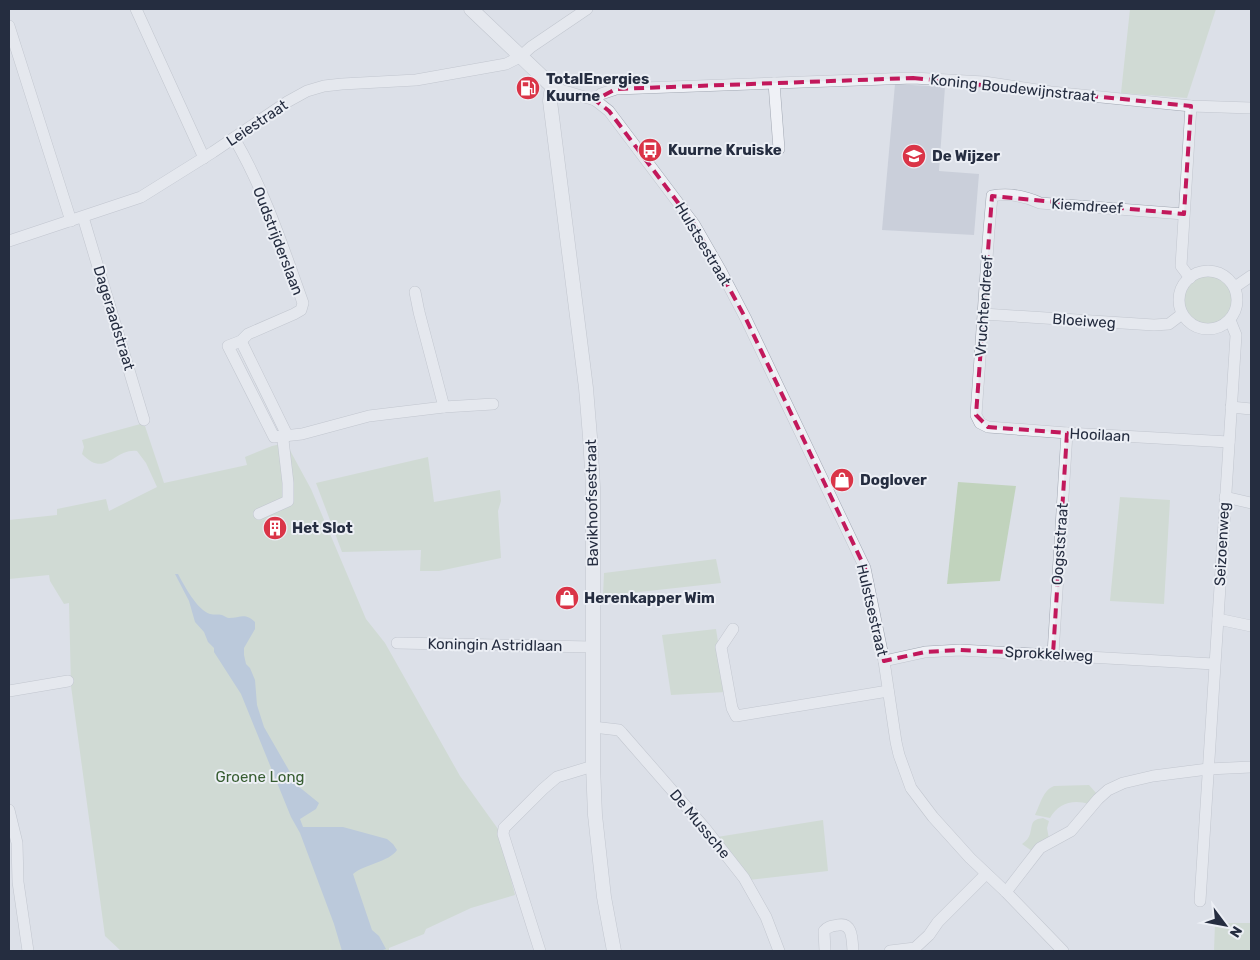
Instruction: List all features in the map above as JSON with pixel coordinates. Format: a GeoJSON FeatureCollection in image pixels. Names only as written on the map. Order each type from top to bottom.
{"type":"FeatureCollection","features":[{"type":"Feature","properties":{"kind":"street"},"geometry":{"type":"LineString","coordinates":[[136,9],[204,158]]}},
{"type":"Feature","properties":{"kind":"street"},"geometry":{"type":"LineString","coordinates":[[471,9],[554,88],[595,100]]}},
{"type":"Feature","properties":{"kind":"street","name":"Leiestraat"},"geometry":{"type":"LineString","coordinates":[[9,240],[140,197],[307,91],[324,86],[416,80],[506,64],[587,9]]}},
{"type":"Feature","properties":{"kind":"street"},"geometry":{"type":"LineString","coordinates":[[9,26],[70,221]]}},
{"type":"Feature","properties":{"kind":"street","name":"Koning Boudewijnstraat"},"geometry":{"type":"LineString","coordinates":[[595,100],[600,94],[616,90],[913,78],[984,82],[1052,92],[1192,106],[1251,108]]}},
{"type":"Feature","properties":{"kind":"street"},"geometry":{"type":"LineString","coordinates":[[774,83],[779,149]]}},
{"type":"Feature","properties":{"kind":"street","name":"Bavikhoofsestraat"},"geometry":{"type":"LineString","coordinates":[[554,88],[551,93],[550,102],[586,388],[590,437],[593,496],[592,647],[595,815],[604,897],[614,951]]}},
{"type":"Feature","properties":{"kind":"street","name":"Hulstsestraat"},"geometry":{"type":"LineString","coordinates":[[595,100],[609,111],[694,224],[746,318],[865,568],[884,661],[899,755],[911,788],[946,832],[1062,951]]}},
{"type":"Feature","properties":{"kind":"street"},"geometry":{"type":"LineString","coordinates":[[1190,278],[1181,266],[1192,106]]}},
{"type":"Feature","properties":{"kind":"street","name":"Oudstrijderslaan"},"geometry":{"type":"LineString","coordinates":[[234,138],[244,156],[271,218],[302,302],[301,310],[248,334],[241,341],[287,435]]}},
{"type":"Feature","properties":{"kind":"street","name":"Kiemdreef"},"geometry":{"type":"LineString","coordinates":[[992,196],[1002,194],[1028,197],[1040,202],[1184,214]]}},
{"type":"Feature","properties":{"kind":"street","name":"Vruchtendreef"},"geometry":{"type":"LineString","coordinates":[[976,415],[992,196]]}},
{"type":"Feature","properties":{"kind":"street","name":"Dageraadstraat"},"geometry":{"type":"LineString","coordinates":[[83,217],[144,420]]}},
{"type":"Feature","properties":{"kind":"street"},"geometry":{"type":"LineString","coordinates":[[1206,271],[1215,272],[1230,280],[1235,287],[1238,296],[1235,313],[1223,326],[1214,330],[1196,327],[1188,322],[1182,314],[1179,304],[1180,294],[1190,278],[1198,273],[1206,271]]}},
{"type":"Feature","properties":{"kind":"street"},"geometry":{"type":"LineString","coordinates":[[1235,287],[1251,276]]}},
{"type":"Feature","properties":{"kind":"street"},"geometry":{"type":"LineString","coordinates":[[415,292],[444,407]]}},
{"type":"Feature","properties":{"kind":"street","name":"Bloeiweg"},"geometry":{"type":"LineString","coordinates":[[982,314],[1154,325],[1168,324],[1182,314]]}},
{"type":"Feature","properties":{"kind":"street","name":"Seizoenweg"},"geometry":{"type":"LineString","coordinates":[[1200,901],[1236,335],[1230,320]]}},
{"type":"Feature","properties":{"kind":"street"},"geometry":{"type":"LineString","coordinates":[[259,514],[288,501],[283,440],[287,435],[302,434],[369,416],[444,407],[493,404]]}},
{"type":"Feature","properties":{"kind":"street"},"geometry":{"type":"LineString","coordinates":[[1231,407],[1251,409]]}},
{"type":"Feature","properties":{"kind":"street","name":"Hooilaan"},"geometry":{"type":"LineString","coordinates":[[976,415],[980,423],[988,426],[1067,433],[1229,442]]}},
{"type":"Feature","properties":{"kind":"street","name":"Oogststraat"},"geometry":{"type":"LineString","coordinates":[[1053,654],[1067,433]]}},
{"type":"Feature","properties":{"kind":"street"},"geometry":{"type":"LineString","coordinates":[[1225,497],[1251,503]]}},
{"type":"Feature","properties":{"kind":"street"},"geometry":{"type":"LineString","coordinates":[[1218,619],[1251,626]]}},
{"type":"Feature","properties":{"kind":"street"},"geometry":{"type":"LineString","coordinates":[[733,629],[721,647],[732,708],[736,716],[888,691]]}},
{"type":"Feature","properties":{"kind":"street","name":"Koningin Astridlaan"},"geometry":{"type":"LineString","coordinates":[[397,643],[592,647]]}},
{"type":"Feature","properties":{"kind":"street","name":"Sprokkelweg"},"geometry":{"type":"LineString","coordinates":[[884,661],[926,652],[960,650],[1214,664]]}},
{"type":"Feature","properties":{"kind":"street"},"geometry":{"type":"LineString","coordinates":[[9,691],[68,681]]}},
{"type":"Feature","properties":{"kind":"street","name":"De Mussche"},"geometry":{"type":"LineString","coordinates":[[593,727],[619,730],[708,831],[751,888],[766,917],[779,951]]}},
{"type":"Feature","properties":{"kind":"street"},"geometry":{"type":"LineString","coordinates":[[540,951],[503,834],[504,828],[557,776],[593,766]]}},
{"type":"Feature","properties":{"kind":"street"},"geometry":{"type":"LineString","coordinates":[[1006,892],[1040,848],[1071,831],[1108,790],[1144,777],[1208,769],[1251,767]]}},
{"type":"Feature","properties":{"kind":"street"},"geometry":{"type":"LineString","coordinates":[[9,810],[17,843],[13,860],[28,951]]}},
{"type":"Feature","properties":{"kind":"street"},"geometry":{"type":"LineString","coordinates":[[890,951],[915,948],[986,874]]}},
{"type":"Feature","properties":{"kind":"street"},"geometry":{"type":"LineString","coordinates":[[825,951],[824,930],[827,927],[844,924],[848,926],[850,931],[853,951]]}},
{"type":"Feature","properties":{"kind":"highlighted area"},"geometry":{"type":"Polygon","coordinates":[[[913,78],[1191,106],[1184,214],[992,196],[976,415],[988,427],[1067,433],[1053,654],[960,650],[925,652],[884,661],[865,568],[746,319],[694,224],[609,111],[595,100],[616,89],[913,78]]]}},
{"type":"Feature","properties":{"kind":"shaded area","name":"De Wijzer"},"geometry":{"type":"Polygon","coordinates":[[[895,84],[945,87],[939,171],[979,174],[974,235],[882,230],[895,84]]]}},
{"type":"Feature","properties":{"kind":"green space"},"geometry":{"type":"Polygon","coordinates":[[[1130,9],[1216,9],[1187,98],[1121,93],[1130,9]]]}},
{"type":"Feature","properties":{"kind":"green space"},"geometry":{"type":"Polygon","coordinates":[[[1208,275],[1217,277],[1228,286],[1233,300],[1231,309],[1222,320],[1208,325],[1199,323],[1188,314],[1183,300],[1185,291],[1194,280],[1208,275]]]}},
{"type":"Feature","properties":{"kind":"green space","name":"Groene Long"},"geometry":{"type":"Polygon","coordinates":[[[144,423],[164,483],[247,465],[245,457],[272,446],[286,443],[311,489],[366,619],[385,643],[460,776],[498,829],[515,895],[471,908],[426,929],[424,934],[389,948],[389,951],[121,951],[105,936],[71,686],[69,603],[64,604],[50,581],[49,575],[9,579],[9,520],[57,515],[57,509],[106,499],[109,511],[157,487],[146,463],[137,451],[129,451],[110,461],[97,464],[82,454],[84,447],[82,440],[144,423]]]}},
{"type":"Feature","properties":{"kind":"green space"},"geometry":{"type":"Polygon","coordinates":[[[428,457],[434,502],[500,490],[501,501],[498,511],[501,558],[439,571],[420,571],[421,550],[342,552],[316,483],[428,457]]]}},
{"type":"Feature","properties":{"kind":"green space"},"geometry":{"type":"Polygon","coordinates":[[[958,482],[1016,486],[1000,581],[947,584],[958,482]]]}},
{"type":"Feature","properties":{"kind":"green space"},"geometry":{"type":"Polygon","coordinates":[[[1120,497],[1170,500],[1164,604],[1110,601],[1120,497]]]}},
{"type":"Feature","properties":{"kind":"green space"},"geometry":{"type":"Polygon","coordinates":[[[716,559],[721,583],[603,596],[604,573],[716,559]]]}},
{"type":"Feature","properties":{"kind":"green space"},"geometry":{"type":"Polygon","coordinates":[[[716,629],[726,692],[671,695],[662,635],[716,629]]]}},
{"type":"Feature","properties":{"kind":"green space"},"geometry":{"type":"Polygon","coordinates":[[[1089,785],[1097,794],[1089,804],[1072,802],[1066,804],[1057,809],[1050,818],[1035,815],[1044,794],[1050,788],[1054,786],[1089,785]]]}},
{"type":"Feature","properties":{"kind":"green space"},"geometry":{"type":"Polygon","coordinates":[[[1043,818],[1049,821],[1047,828],[1049,839],[1032,851],[1022,844],[1029,837],[1034,821],[1043,818]]]}},
{"type":"Feature","properties":{"kind":"green space"},"geometry":{"type":"Polygon","coordinates":[[[823,820],[828,871],[749,880],[717,837],[823,820]]]}},
{"type":"Feature","properties":{"kind":"green space"},"geometry":{"type":"Polygon","coordinates":[[[1215,923],[1251,923],[1251,951],[1214,951],[1215,923]]]}},
{"type":"Feature","properties":{"kind":"water"},"geometry":{"type":"Polygon","coordinates":[[[175,574],[178,574],[191,597],[205,612],[228,618],[245,616],[255,622],[255,629],[244,648],[244,655],[246,664],[250,668],[255,680],[257,705],[264,727],[298,786],[319,803],[316,809],[300,819],[303,827],[343,827],[387,839],[397,850],[383,860],[353,874],[372,930],[379,936],[386,949],[380,951],[342,951],[334,924],[300,833],[291,817],[241,694],[214,652],[214,648],[208,642],[204,632],[195,622],[189,601],[175,574]]]}},
{"type":"Feature","properties":{"kind":"place","name":"TotalEnergies Kuurne"},"geometry":{"type":"Point","coordinates":[528,88]}},
{"type":"Feature","properties":{"kind":"place","name":"Kuurne Kruiske"},"geometry":{"type":"Point","coordinates":[650,150]}},
{"type":"Feature","properties":{"kind":"place","name":"De Wijzer"},"geometry":{"type":"Point","coordinates":[914,156]}},
{"type":"Feature","properties":{"kind":"place","name":"Doglover"},"geometry":{"type":"Point","coordinates":[842,480]}},
{"type":"Feature","properties":{"kind":"place","name":"Het Slot"},"geometry":{"type":"Point","coordinates":[275,528]}},
{"type":"Feature","properties":{"kind":"place","name":"Herenkapper Wim"},"geometry":{"type":"Point","coordinates":[567,598]}}]}
